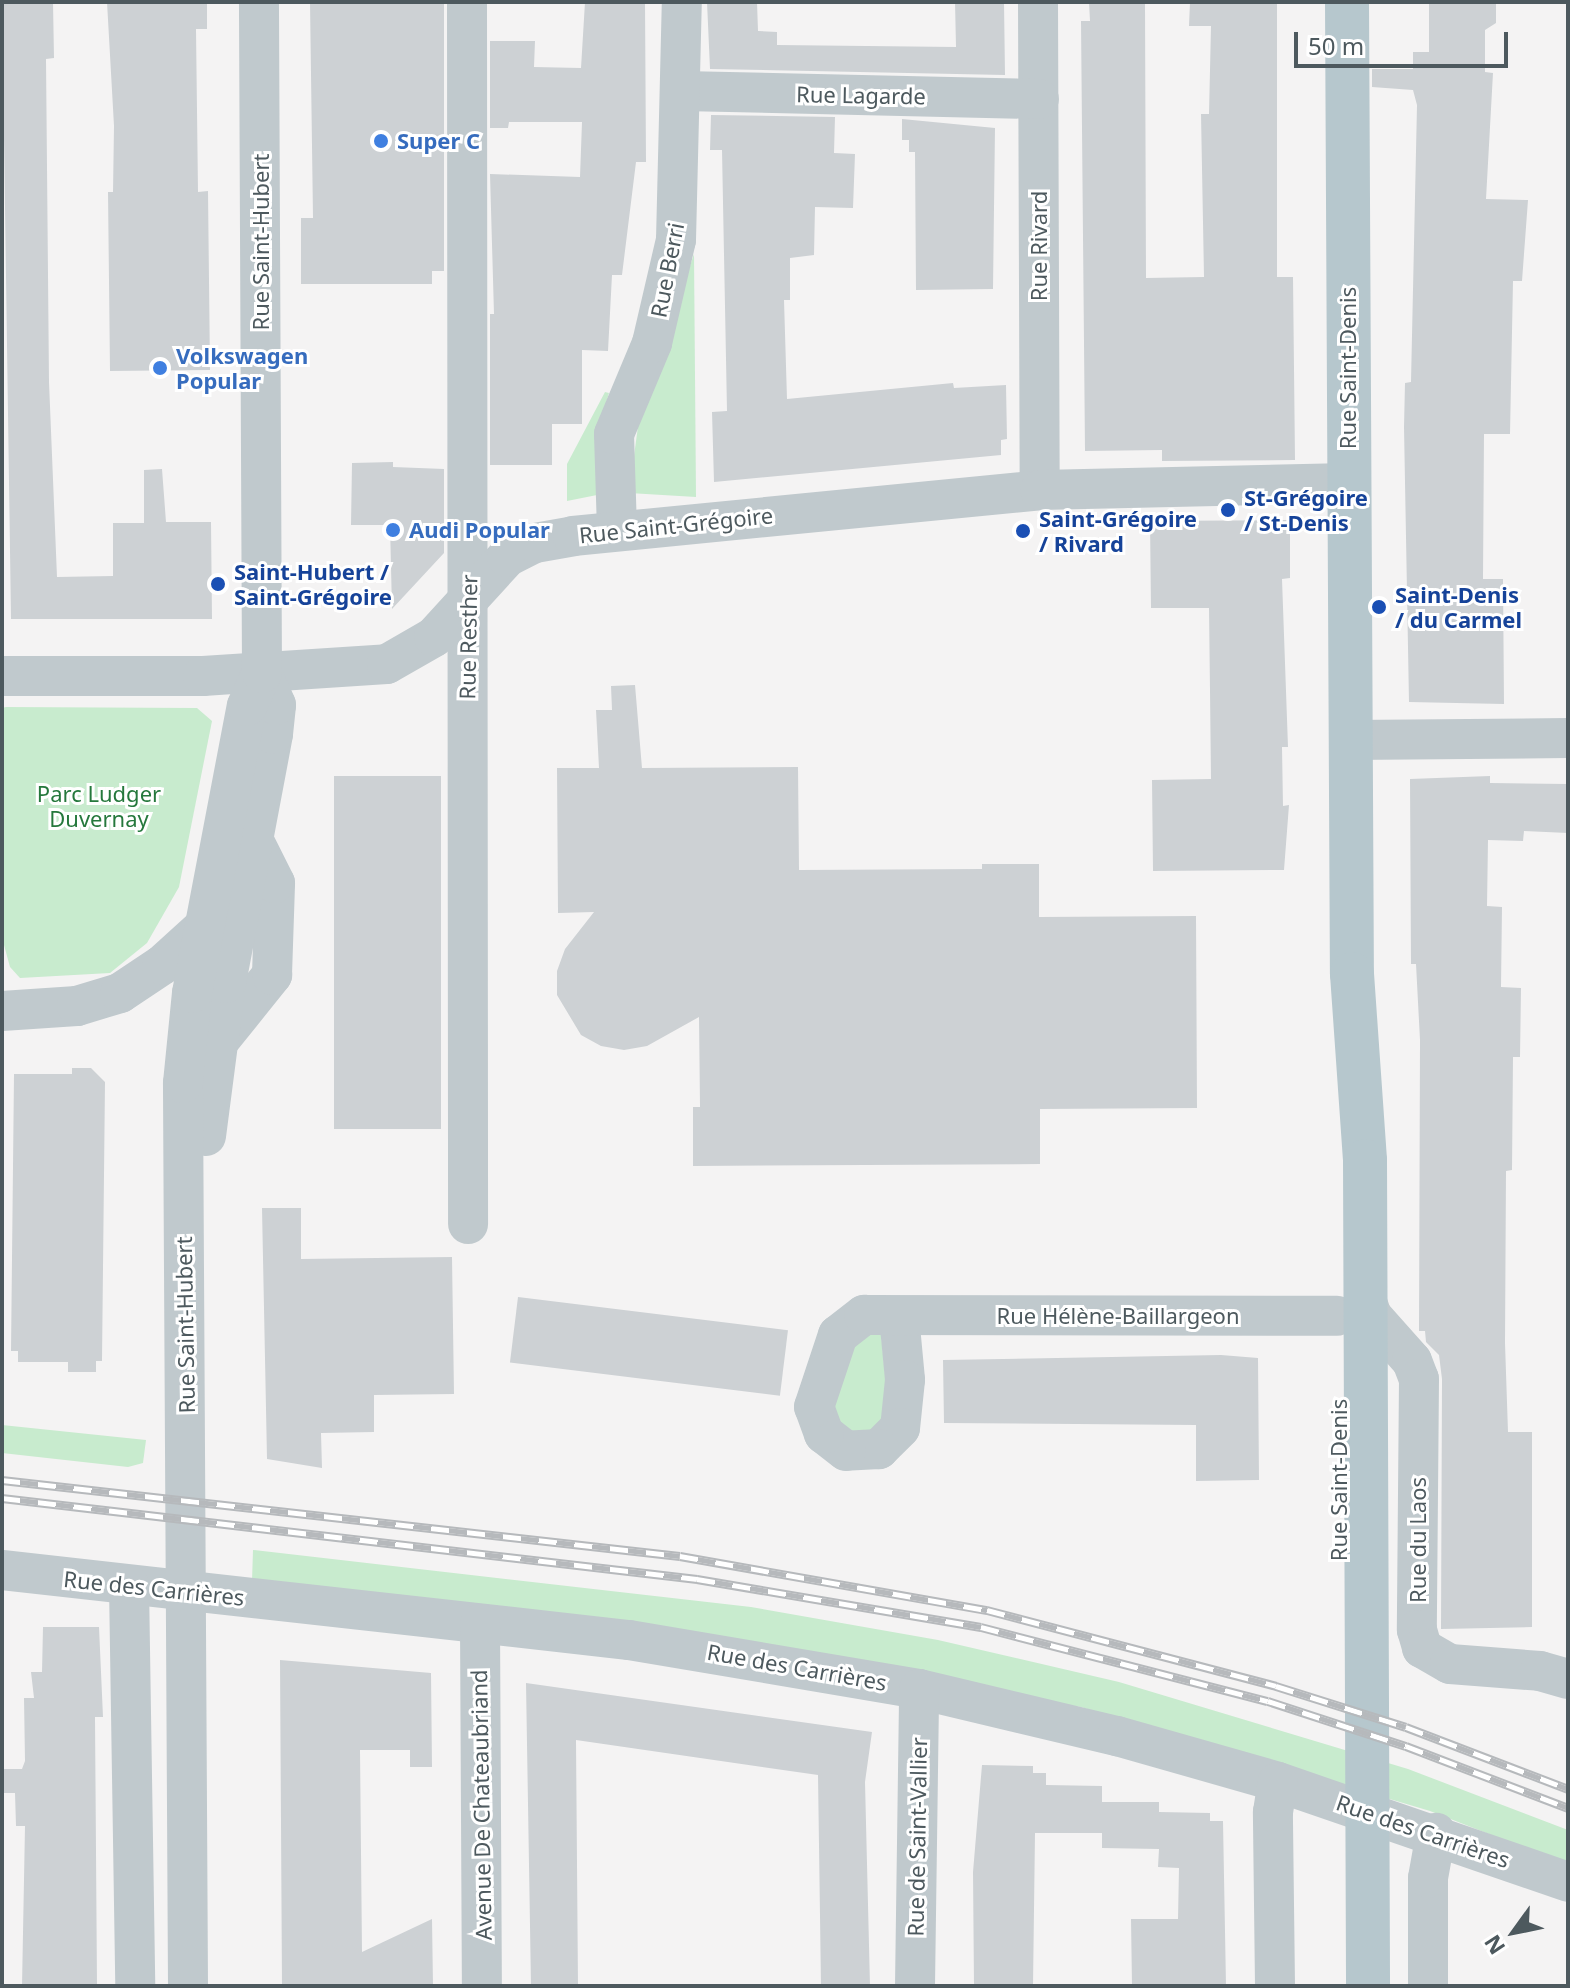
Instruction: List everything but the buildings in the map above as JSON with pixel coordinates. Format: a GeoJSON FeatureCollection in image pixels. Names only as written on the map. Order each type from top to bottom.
{"type":"FeatureCollection","features":[{"type":"Feature","properties":{"kind":"main road","name":"Rue Saint-Denis"},"geometry":{"type":"LineString","coordinates":[[1347,2],[1352,974],[1337,1160],[1351,1306],[1368,1986]]}},
{"type":"Feature","properties":{"kind":"main road","name":"Rue Saint-Denis"},"geometry":{"type":"LineString","coordinates":[[1341,1986],[1351,1306]]}},
{"type":"Feature","properties":{"kind":"street","name":"Rue Saint-Hubert"},"geometry":{"type":"LineString","coordinates":[[211,1986],[206,1112],[219,1041],[272,975],[275,883],[254,841],[276,705],[262,673],[259,2]]}},
{"type":"Feature","properties":{"kind":"street","name":"Rue Resther"},"geometry":{"type":"LineString","coordinates":[[467,2],[468,1224]]}},
{"type":"Feature","properties":{"kind":"street","name":"Rue Berri"},"geometry":{"type":"LineString","coordinates":[[617,530],[614,434],[652,343],[673,256],[680,200],[682,2]]}},
{"type":"Feature","properties":{"kind":"street","name":"Rue Rivard"},"geometry":{"type":"LineString","coordinates":[[1038,2],[1040,490]]}},
{"type":"Feature","properties":{"kind":"street","name":"Rue Lagarde"},"geometry":{"type":"LineString","coordinates":[[682,91],[1039,99]]}},
{"type":"Feature","properties":{"kind":"street","name":"Rue Saint-Grégoire"},"geometry":{"type":"LineString","coordinates":[[2,676],[262,673],[396,661],[434,637],[495,567],[519,550],[546,540],[617,530],[1040,490],[1348,483]]}},
{"type":"Feature","properties":{"kind":"street","name":"Rue Saint-Hubert"},"geometry":{"type":"LineString","coordinates":[[188,1986],[183,1083],[205,926],[247,706],[262,673]]}},
{"type":"Feature","properties":{"kind":"street"},"geometry":{"type":"LineString","coordinates":[[1351,740],[1568,738]]}},
{"type":"Feature","properties":{"kind":"street"},"geometry":{"type":"LineString","coordinates":[[2,1011],[57,1009],[120,993],[162,965],[205,926]]}},
{"type":"Feature","properties":{"kind":"street","name":"Rue Hélène-Baillargeon"},"geometry":{"type":"LineString","coordinates":[[899,1316],[1351,1306]]}},
{"type":"Feature","properties":{"kind":"street","name":"Rue du Laos"},"geometry":{"type":"LineString","coordinates":[[1351,1306],[1372,1316],[1412,1361],[1419,1379],[1422,1648],[1450,1664],[1540,1671],[1568,1679]]}},
{"type":"Feature","properties":{"kind":"street","name":"Rue des Carrières"},"geometry":{"type":"LineString","coordinates":[[2,1570],[708,1651],[919,1689],[1117,1736],[1287,1785],[1418,1827],[1568,1882]]}},
{"type":"Feature","properties":{"kind":"street"},"geometry":{"type":"LineString","coordinates":[[135,1986],[136,1586]]}},
{"type":"Feature","properties":{"kind":"street","name":"Avenue De Chateaubriand"},"geometry":{"type":"LineString","coordinates":[[480,1624],[482,1986]]}},
{"type":"Feature","properties":{"kind":"street","name":"Rue de Saint-Vallier"},"geometry":{"type":"LineString","coordinates":[[915,1986],[919,1689]]}},
{"type":"Feature","properties":{"kind":"street"},"geometry":{"type":"LineString","coordinates":[[1275,1986],[1273,1812],[1287,1785]]}},
{"type":"Feature","properties":{"kind":"street"},"geometry":{"type":"LineString","coordinates":[[1418,1827],[1428,1878],[1428,1986]]}},
{"type":"Feature","properties":{"kind":"green space"},"geometry":{"type":"Polygon","coordinates":[[[694,254],[696,497],[629,493],[639,419],[694,254]]]}},
{"type":"Feature","properties":{"kind":"green space"},"geometry":{"type":"Polygon","coordinates":[[[605,392],[609,393],[601,420],[597,495],[567,501],[567,464],[605,392]]]}},
{"type":"Feature","properties":{"kind":"green space","name":"Parc Ludger Duvernay"},"geometry":{"type":"Polygon","coordinates":[[[2,708],[197,708],[212,721],[179,887],[147,943],[110,973],[20,978],[10,967],[4,945],[2,708]]]}},
{"type":"Feature","properties":{"kind":"green space"},"geometry":{"type":"Polygon","coordinates":[[[860,1333],[881,1334],[888,1405],[879,1430],[847,1435],[832,1405],[860,1333]]]}},
{"type":"Feature","properties":{"kind":"green space"},"geometry":{"type":"Polygon","coordinates":[[[2,1425],[146,1440],[143,1463],[128,1467],[2,1453],[2,1425]]]}},
{"type":"Feature","properties":{"kind":"green space"},"geometry":{"type":"Polygon","coordinates":[[[253,1550],[751,1607],[938,1640],[1119,1682],[1408,1769],[1568,1830],[1568,1865],[1430,1811],[1081,1707],[252,1581],[253,1550]]]}},
{"type":"Feature","properties":{"kind":"railway"},"geometry":{"type":"LineString","coordinates":[[2,1480],[680,1556],[987,1610],[1276,1686],[1406,1727],[1568,1789]]}},
{"type":"Feature","properties":{"kind":"railway"},"geometry":{"type":"LineString","coordinates":[[2,1498],[697,1579],[981,1627],[1268,1701],[1406,1746],[1568,1808]]}},
{"type":"Feature","properties":{"kind":"place","name":"Super C"},"geometry":{"type":"Point","coordinates":[381,141]}},
{"type":"Feature","properties":{"kind":"place","name":"Volkswagen Popular"},"geometry":{"type":"Point","coordinates":[160,368]}},
{"type":"Feature","properties":{"kind":"place","name":"St-Grégoire / St-Denis"},"geometry":{"type":"Point","coordinates":[1228,510]}},
{"type":"Feature","properties":{"kind":"place","name":"Audi Popular"},"geometry":{"type":"Point","coordinates":[393,530]}},
{"type":"Feature","properties":{"kind":"place","name":"Saint-Grégoire / Rivard"},"geometry":{"type":"Point","coordinates":[1023,531]}},
{"type":"Feature","properties":{"kind":"place","name":"Saint-Hubert / Saint-Grégoire"},"geometry":{"type":"Point","coordinates":[218,584]}},
{"type":"Feature","properties":{"kind":"place","name":"Saint-Denis / du Carmel"},"geometry":{"type":"Point","coordinates":[1379,607]}}]}
